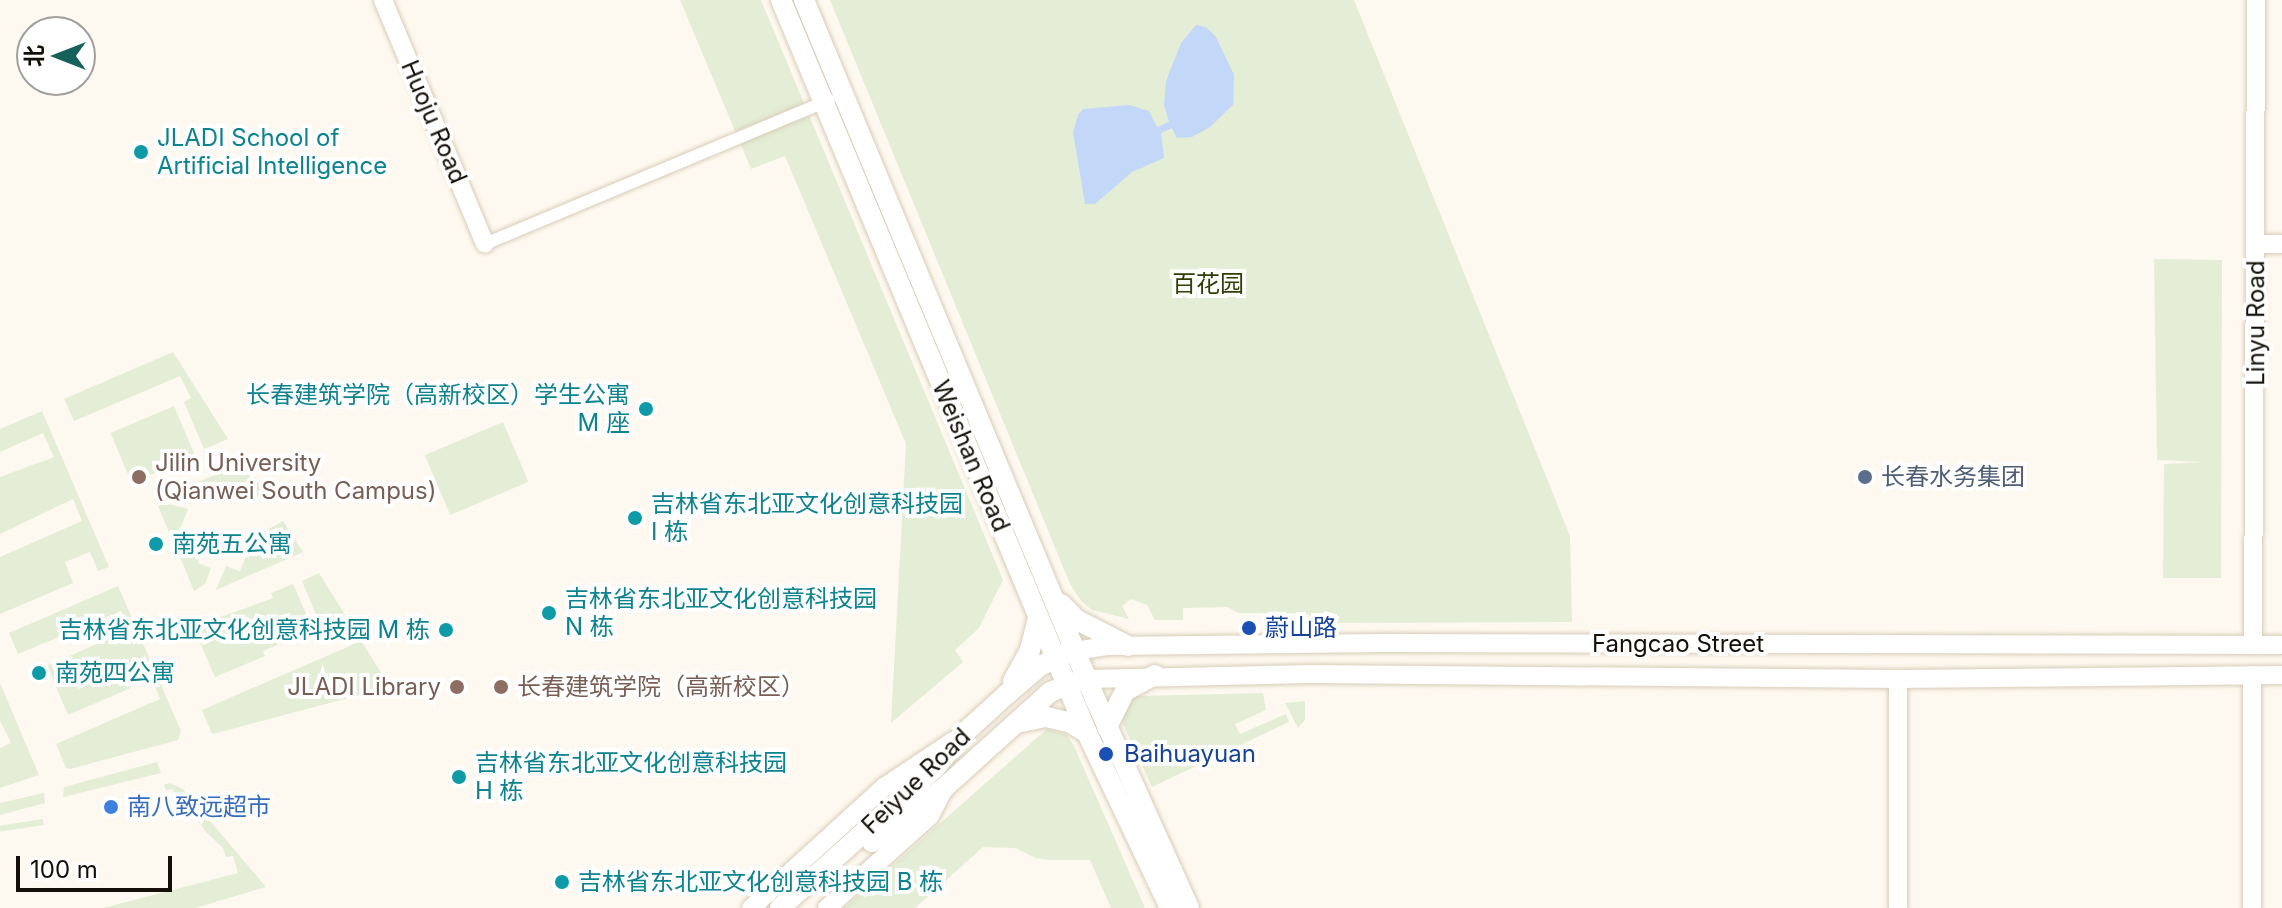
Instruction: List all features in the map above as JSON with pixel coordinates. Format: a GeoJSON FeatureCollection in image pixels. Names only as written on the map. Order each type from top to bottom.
{"type":"FeatureCollection","features":[{"type":"Feature","properties":{"kind":"main road","name":"Huoju Road"},"geometry":{"type":"LineString","coordinates":[[383,0],[485,244]]}},
{"type":"Feature","properties":{"kind":"main road","name":"Weishan Road"},"geometry":{"type":"LineString","coordinates":[[781,0],[833,98],[1189,908]]}},
{"type":"Feature","properties":{"kind":"main road","name":"Weishan Road"},"geometry":{"type":"LineString","coordinates":[[804,0],[833,98],[1038,619],[1087,733],[1170,908]]}},
{"type":"Feature","properties":{"kind":"main road","name":"Linyu Road"},"geometry":{"type":"LineString","coordinates":[[2253,645],[2256,0]]}},
{"type":"Feature","properties":{"kind":"main road"},"geometry":{"type":"LineString","coordinates":[[2256,244],[2282,244]]}},
{"type":"Feature","properties":{"kind":"main road"},"geometry":{"type":"LineString","coordinates":[[1053,594],[1077,620],[1128,646]]}},
{"type":"Feature","properties":{"kind":"main road"},"geometry":{"type":"LineString","coordinates":[[1007,694],[1030,650],[1038,619]]}},
{"type":"Feature","properties":{"kind":"main road"},"geometry":{"type":"LineString","coordinates":[[1332,644],[1332,675]]}},
{"type":"Feature","properties":{"kind":"main road","name":"Fangcao Street"},"geometry":{"type":"LineString","coordinates":[[1075,651],[1128,646],[1332,644],[2282,645]]}},
{"type":"Feature","properties":{"kind":"main road"},"geometry":{"type":"LineString","coordinates":[[1055,657],[1075,651]]}},
{"type":"Feature","properties":{"kind":"main road","name":"Feiyue Road"},"geometry":{"type":"LineString","coordinates":[[780,908],[935,768],[962,735],[1007,694],[1055,657]]}},
{"type":"Feature","properties":{"kind":"main road"},"geometry":{"type":"LineString","coordinates":[[1107,727],[1125,691],[1155,675]]}},
{"type":"Feature","properties":{"kind":"main road","name":"Fangcao Street"},"geometry":{"type":"LineString","coordinates":[[1087,679],[1155,675],[1898,679],[2282,675]]}},
{"type":"Feature","properties":{"kind":"main road"},"geometry":{"type":"LineString","coordinates":[[2252,675],[2252,908]]}},
{"type":"Feature","properties":{"kind":"main road","name":"Feiyue Road"},"geometry":{"type":"LineString","coordinates":[[799,908],[885,831],[945,787],[1050,692],[1087,679]]}},
{"type":"Feature","properties":{"kind":"main road"},"geometry":{"type":"LineString","coordinates":[[1898,679],[1898,908]]}},
{"type":"Feature","properties":{"kind":"main road"},"geometry":{"type":"LineString","coordinates":[[1017,723],[1046,717],[1071,723],[1087,733]]}},
{"type":"Feature","properties":{"kind":"main road"},"geometry":{"type":"LineString","coordinates":[[751,908],[884,787],[962,735]]}},
{"type":"Feature","properties":{"kind":"main road"},"geometry":{"type":"LineString","coordinates":[[827,908],[930,816],[945,787]]}},
{"type":"Feature","properties":{"kind":"street"},"geometry":{"type":"LineString","coordinates":[[485,244],[833,98]]}},
{"type":"Feature","properties":{"kind":"green space"},"geometry":{"type":"Polygon","coordinates":[[[680,0],[761,0],[1003,580],[979,628],[955,650],[963,662],[891,723],[906,444],[785,156],[751,169],[680,0]]]}},
{"type":"Feature","properties":{"kind":"green space","name":"百花园"},"geometry":{"type":"Polygon","coordinates":[[[830,0],[1354,0],[1570,536],[1572,622],[1333,623],[1303,613],[1238,613],[1227,607],[1183,608],[1183,620],[1155,620],[1147,605],[1131,599],[1122,606],[1129,619],[1092,610],[1081,601],[1070,584],[830,0]]]}},
{"type":"Feature","properties":{"kind":"green space"},"geometry":{"type":"Polygon","coordinates":[[[2154,259],[2222,260],[2221,578],[2163,578],[2164,464],[2204,462],[2157,460],[2154,259]]]}},
{"type":"Feature","properties":{"kind":"green space"},"geometry":{"type":"Polygon","coordinates":[[[173,352],[228,439],[204,449],[184,402],[191,398],[180,376],[74,421],[64,399],[173,352]]]}},
{"type":"Feature","properties":{"kind":"green space"},"geometry":{"type":"Polygon","coordinates":[[[174,406],[195,456],[132,483],[110,433],[174,406]]]}},
{"type":"Feature","properties":{"kind":"green space"},"geometry":{"type":"Polygon","coordinates":[[[42,411],[109,567],[98,571],[90,552],[65,562],[73,583],[0,614],[0,557],[82,521],[73,499],[0,534],[0,477],[54,457],[43,433],[0,452],[0,429],[42,411]]]}},
{"type":"Feature","properties":{"kind":"green space"},"geometry":{"type":"Polygon","coordinates":[[[503,422],[528,482],[450,515],[425,455],[503,422]]]}},
{"type":"Feature","properties":{"kind":"green space"},"geometry":{"type":"Polygon","coordinates":[[[245,462],[264,492],[245,503],[203,486],[193,500],[167,495],[245,462]]]}},
{"type":"Feature","properties":{"kind":"green space"},"geometry":{"type":"Polygon","coordinates":[[[165,503],[188,509],[178,534],[171,537],[158,506],[165,503]]]}},
{"type":"Feature","properties":{"kind":"green space"},"geometry":{"type":"Polygon","coordinates":[[[283,521],[303,552],[216,590],[226,566],[240,571],[254,537],[283,521]]]}},
{"type":"Feature","properties":{"kind":"green space"},"geometry":{"type":"Polygon","coordinates":[[[185,547],[200,554],[198,563],[211,568],[205,584],[194,591],[178,552],[185,547]]]}},
{"type":"Feature","properties":{"kind":"green space"},"geometry":{"type":"Polygon","coordinates":[[[319,573],[390,687],[212,734],[202,710],[352,645],[341,621],[322,629],[302,581],[319,573]]]}},
{"type":"Feature","properties":{"kind":"green space"},"geometry":{"type":"Polygon","coordinates":[[[293,584],[315,634],[293,643],[291,639],[263,651],[265,656],[215,677],[193,627],[273,598],[271,593],[293,584]]]}},
{"type":"Feature","properties":{"kind":"green space"},"geometry":{"type":"Polygon","coordinates":[[[118,586],[181,731],[178,740],[66,768],[56,744],[160,699],[150,675],[130,684],[131,688],[68,715],[47,666],[110,638],[112,642],[121,638],[120,635],[129,630],[121,611],[18,654],[9,633],[118,586]]]}},
{"type":"Feature","properties":{"kind":"green space"},"geometry":{"type":"Polygon","coordinates":[[[0,683],[39,775],[0,788],[0,748],[11,743],[0,721],[0,683]]]}},
{"type":"Feature","properties":{"kind":"green space"},"geometry":{"type":"Polygon","coordinates":[[[1263,693],[1266,710],[1235,724],[1240,734],[1286,714],[1289,722],[1152,787],[1122,722],[1126,702],[1138,696],[1263,693]]]}},
{"type":"Feature","properties":{"kind":"green space"},"geometry":{"type":"Polygon","coordinates":[[[1305,701],[1305,720],[1298,728],[1285,703],[1305,701]]]}},
{"type":"Feature","properties":{"kind":"green space"},"geometry":{"type":"Polygon","coordinates":[[[1047,729],[1066,734],[1074,746],[1145,908],[1111,908],[1090,860],[1050,860],[1036,858],[1015,848],[983,847],[915,908],[844,908],[1047,729]]]}},
{"type":"Feature","properties":{"kind":"green space"},"geometry":{"type":"Polygon","coordinates":[[[157,762],[161,773],[63,797],[64,787],[157,762]]]}},
{"type":"Feature","properties":{"kind":"green space"},"geometry":{"type":"Polygon","coordinates":[[[170,783],[183,789],[266,887],[195,908],[103,908],[238,873],[233,856],[226,857],[223,848],[206,832],[187,806],[183,807],[181,798],[176,799],[173,789],[166,790],[164,785],[170,783]]]}},
{"type":"Feature","properties":{"kind":"green space"},"geometry":{"type":"Polygon","coordinates":[[[44,793],[45,803],[0,815],[0,803],[44,793]]]}},
{"type":"Feature","properties":{"kind":"green space"},"geometry":{"type":"Polygon","coordinates":[[[43,819],[44,825],[0,832],[0,826],[43,819]]]}},
{"type":"Feature","properties":{"kind":"water"},"geometry":{"type":"Polygon","coordinates":[[[1196,25],[1206,27],[1216,37],[1234,75],[1233,105],[1210,127],[1192,137],[1177,138],[1172,128],[1161,133],[1164,158],[1132,172],[1095,204],[1085,204],[1073,132],[1078,115],[1083,109],[1129,105],[1149,111],[1157,127],[1169,122],[1164,105],[1166,81],[1181,43],[1196,25]]]}},
{"type":"Feature","properties":{"kind":"place","name":"JLADI School of Artificial Intelligence"},"geometry":{"type":"Point","coordinates":[141,152]}},
{"type":"Feature","properties":{"kind":"place","name":"长春建筑学院（高新校区）学生公寓 M 座"},"geometry":{"type":"Point","coordinates":[646,409]}},
{"type":"Feature","properties":{"kind":"place","name":"Jilin University (Qianwei South Campus)"},"geometry":{"type":"Point","coordinates":[139,477]}},
{"type":"Feature","properties":{"kind":"place","name":"长春水务集团"},"geometry":{"type":"Point","coordinates":[1865,477]}},
{"type":"Feature","properties":{"kind":"place","name":"吉林省东北亚文化创意科技园 I 栋"},"geometry":{"type":"Point","coordinates":[635,518]}},
{"type":"Feature","properties":{"kind":"place","name":"南苑五公寓"},"geometry":{"type":"Point","coordinates":[156,544]}},
{"type":"Feature","properties":{"kind":"place","name":"吉林省东北亚文化创意科技园 N 栋"},"geometry":{"type":"Point","coordinates":[549,613]}},
{"type":"Feature","properties":{"kind":"place","name":"蔚山路"},"geometry":{"type":"Point","coordinates":[1249,628]}},
{"type":"Feature","properties":{"kind":"place","name":"吉林省东北亚文化创意科技园 M 栋"},"geometry":{"type":"Point","coordinates":[446,630]}},
{"type":"Feature","properties":{"kind":"place","name":"南苑四公寓"},"geometry":{"type":"Point","coordinates":[39,673]}},
{"type":"Feature","properties":{"kind":"place","name":"JLADI Library"},"geometry":{"type":"Point","coordinates":[457,687]}},
{"type":"Feature","properties":{"kind":"place","name":"长春建筑学院（高新校区）"},"geometry":{"type":"Point","coordinates":[501,687]}},
{"type":"Feature","properties":{"kind":"place","name":"Baihuayuan"},"geometry":{"type":"Point","coordinates":[1106,754]}},
{"type":"Feature","properties":{"kind":"place","name":"吉林省东北亚文化创意科技园 H 栋"},"geometry":{"type":"Point","coordinates":[459,777]}},
{"type":"Feature","properties":{"kind":"place","name":"南八致远超市"},"geometry":{"type":"Point","coordinates":[111,807]}},
{"type":"Feature","properties":{"kind":"place","name":"吉林省东北亚文化创意科技园 B 栋"},"geometry":{"type":"Point","coordinates":[562,882]}}]}
